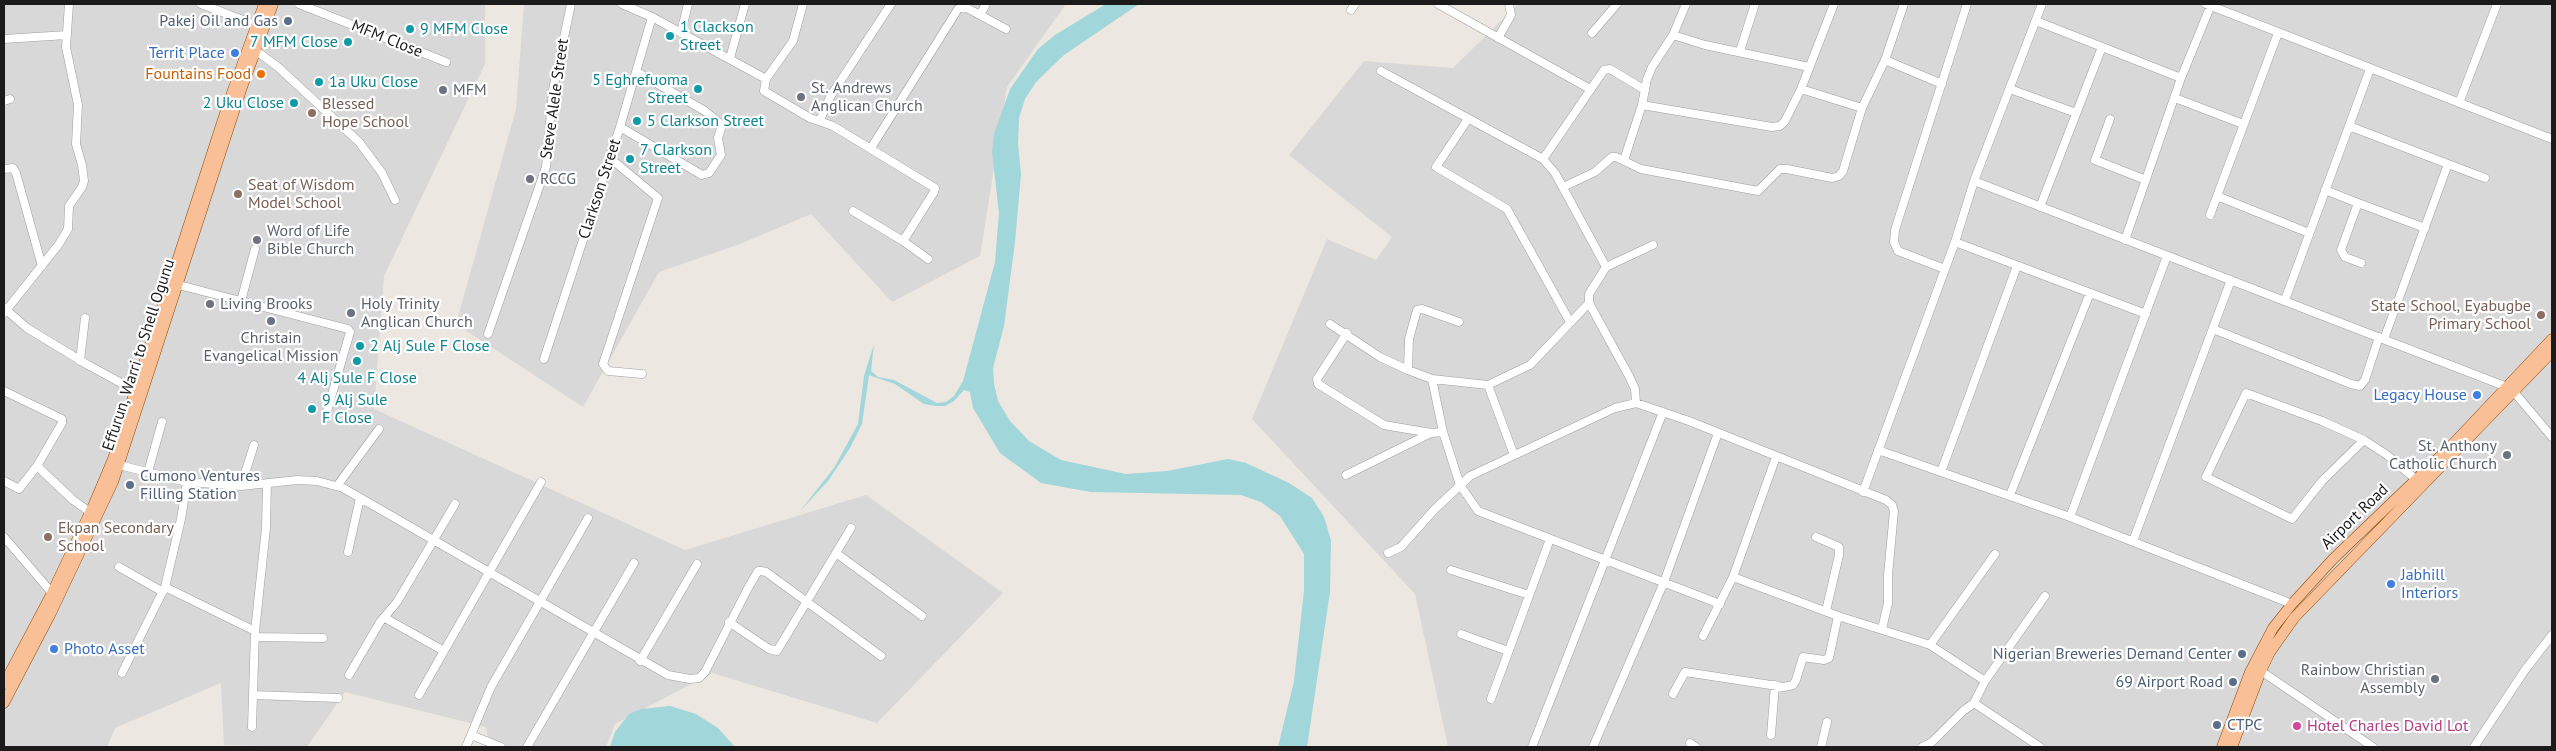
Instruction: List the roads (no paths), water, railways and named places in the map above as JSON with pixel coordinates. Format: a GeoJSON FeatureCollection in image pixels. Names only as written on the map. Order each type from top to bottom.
{"type":"FeatureCollection","features":[{"type":"Feature","properties":{"kind":"main road","name":"Effurun, Warri to Shell Ogunu"},"geometry":{"type":"LineString","coordinates":[[4,703],[50,615],[119,465],[178,285],[182,258],[264,4]]}},
{"type":"Feature","properties":{"kind":"main road","name":"Effurun, Warri to Shell Ogunu"},"geometry":{"type":"LineString","coordinates":[[4,684],[52,593],[90,512],[112,459],[134,390],[273,4]]}},
{"type":"Feature","properties":{"kind":"main road","name":"Airport Road"},"geometry":{"type":"LineString","coordinates":[[2510,390],[2552,338]]}},
{"type":"Feature","properties":{"kind":"main road","name":"Airport Road"},"geometry":{"type":"LineString","coordinates":[[2232,747],[2270,652],[2294,618],[2422,479],[2510,390],[2552,352]]}},
{"type":"Feature","properties":{"kind":"main road","name":"Airport Road"},"geometry":{"type":"LineString","coordinates":[[2222,747],[2250,672],[2273,628],[2333,559],[2422,479]]}},
{"type":"Feature","properties":{"kind":"street"},"geometry":{"type":"LineString","coordinates":[[69,4],[66,47],[78,105],[76,144],[84,181],[82,188],[69,206],[68,228],[42,266],[5,310],[27,328],[80,361],[134,390]]}},
{"type":"Feature","properties":{"kind":"street"},"geometry":{"type":"LineString","coordinates":[[201,4],[256,25]]}},
{"type":"Feature","properties":{"kind":"street","name":"MFM Close"},"geometry":{"type":"LineString","coordinates":[[300,4],[446,62]]}},
{"type":"Feature","properties":{"kind":"street","name":"Steve Alele Street"},"geometry":{"type":"LineString","coordinates":[[488,334],[546,167],[553,90],[571,4]]}},
{"type":"Feature","properties":{"kind":"street"},"geometry":{"type":"LineString","coordinates":[[681,32],[688,4]]}},
{"type":"Feature","properties":{"kind":"street"},"geometry":{"type":"LineString","coordinates":[[730,58],[745,4]]}},
{"type":"Feature","properties":{"kind":"street"},"geometry":{"type":"LineString","coordinates":[[803,4],[793,41],[766,79],[764,91],[810,118],[820,120],[871,148],[935,188],[903,241]]}},
{"type":"Feature","properties":{"kind":"street"},"geometry":{"type":"LineString","coordinates":[[820,120],[830,97],[891,4]]}},
{"type":"Feature","properties":{"kind":"street"},"geometry":{"type":"LineString","coordinates":[[980,16],[986,4]]}},
{"type":"Feature","properties":{"kind":"street"},"geometry":{"type":"LineString","coordinates":[[1438,4],[1590,89]]}},
{"type":"Feature","properties":{"kind":"street"},"geometry":{"type":"LineString","coordinates":[[1498,38],[1511,15],[1509,4]]}},
{"type":"Feature","properties":{"kind":"street"},"geometry":{"type":"LineString","coordinates":[[1592,33],[1617,4]]}},
{"type":"Feature","properties":{"kind":"street"},"geometry":{"type":"LineString","coordinates":[[1624,160],[1652,67],[1673,35],[1686,4]]}},
{"type":"Feature","properties":{"kind":"street"},"geometry":{"type":"LineString","coordinates":[[1740,51],[1755,4]]}},
{"type":"Feature","properties":{"kind":"street"},"geometry":{"type":"LineString","coordinates":[[1642,105],[1772,127],[1780,126],[1785,121],[1801,89],[1834,4]]}},
{"type":"Feature","properties":{"kind":"street"},"geometry":{"type":"LineString","coordinates":[[1563,187],[1594,172],[1612,157],[1624,160],[1641,169],[1758,191],[1780,169],[1787,168],[1832,178],[1843,171],[1862,108],[1885,60],[1904,4]]}},
{"type":"Feature","properties":{"kind":"street"},"geometry":{"type":"LineString","coordinates":[[1946,269],[1898,251],[1894,242],[1895,230],[1967,4]]}},
{"type":"Feature","properties":{"kind":"street"},"geometry":{"type":"LineString","coordinates":[[1863,492],[1946,269],[1974,181],[2042,4]]}},
{"type":"Feature","properties":{"kind":"street"},"geometry":{"type":"LineString","coordinates":[[2459,103],[2497,4]]}},
{"type":"Feature","properties":{"kind":"street"},"geometry":{"type":"LineString","coordinates":[[626,5],[681,32],[766,79]]}},
{"type":"Feature","properties":{"kind":"street"},"geometry":{"type":"LineString","coordinates":[[2125,240],[2181,78],[2209,5],[2228,8],[2278,33],[2552,139]]}},
{"type":"Feature","properties":{"kind":"street"},"geometry":{"type":"LineString","coordinates":[[871,148],[958,9],[964,7],[1006,29]]}},
{"type":"Feature","properties":{"kind":"street","name":"Clarkson Street"},"geometry":{"type":"LineString","coordinates":[[544,359],[620,127],[652,17]]}},
{"type":"Feature","properties":{"kind":"street"},"geometry":{"type":"LineString","coordinates":[[2036,21],[2181,78]]}},
{"type":"Feature","properties":{"kind":"street"},"geometry":{"type":"LineString","coordinates":[[2210,215],[2278,33]]}},
{"type":"Feature","properties":{"kind":"street"},"geometry":{"type":"LineString","coordinates":[[4,39],[67,35]]}},
{"type":"Feature","properties":{"kind":"street"},"geometry":{"type":"LineString","coordinates":[[1673,35],[1705,45],[1809,67]]}},
{"type":"Feature","properties":{"kind":"street"},"geometry":{"type":"LineString","coordinates":[[2040,207],[2102,47]]}},
{"type":"Feature","properties":{"kind":"street"},"geometry":{"type":"LineString","coordinates":[[255,50],[278,67],[359,142],[382,173],[395,200]]}},
{"type":"Feature","properties":{"kind":"street"},"geometry":{"type":"LineString","coordinates":[[1885,60],[1942,84]]}},
{"type":"Feature","properties":{"kind":"street"},"geometry":{"type":"LineString","coordinates":[[2285,300],[2370,68]]}},
{"type":"Feature","properties":{"kind":"street"},"geometry":{"type":"LineString","coordinates":[[1543,160],[1604,70],[1610,69],[1645,90]]}},
{"type":"Feature","properties":{"kind":"street"},"geometry":{"type":"LineString","coordinates":[[1381,71],[1543,160],[1555,173],[1606,267]]}},
{"type":"Feature","properties":{"kind":"street"},"geometry":{"type":"LineString","coordinates":[[620,127],[702,175],[709,173],[721,155],[718,138],[722,125],[705,111],[637,72]]}},
{"type":"Feature","properties":{"kind":"street"},"geometry":{"type":"LineString","coordinates":[[1801,89],[1862,108]]}},
{"type":"Feature","properties":{"kind":"street"},"geometry":{"type":"LineString","coordinates":[[2010,89],[2076,113]]}},
{"type":"Feature","properties":{"kind":"street"},"geometry":{"type":"LineString","coordinates":[[2175,98],[2243,124]]}},
{"type":"Feature","properties":{"kind":"street"},"geometry":{"type":"LineString","coordinates":[[2110,119],[2095,160],[2146,180]]}},
{"type":"Feature","properties":{"kind":"street"},"geometry":{"type":"LineString","coordinates":[[1468,120],[1436,167],[1507,210],[1570,322]]}},
{"type":"Feature","properties":{"kind":"street"},"geometry":{"type":"LineString","coordinates":[[2349,126],[2485,178]]}},
{"type":"Feature","properties":{"kind":"street"},"geometry":{"type":"LineString","coordinates":[[610,158],[658,198],[603,364],[608,371],[642,374]]}},
{"type":"Feature","properties":{"kind":"street"},"geometry":{"type":"LineString","coordinates":[[2213,329],[2360,386],[2365,380],[2382,338],[2448,164]]}},
{"type":"Feature","properties":{"kind":"street"},"geometry":{"type":"LineString","coordinates":[[4,169],[13,168],[16,173],[42,266]]}},
{"type":"Feature","properties":{"kind":"street"},"geometry":{"type":"LineString","coordinates":[[1974,181],[2285,300],[2510,390],[2552,437]]}},
{"type":"Feature","properties":{"kind":"street"},"geometry":{"type":"LineString","coordinates":[[2325,190],[2425,228]]}},
{"type":"Feature","properties":{"kind":"street"},"geometry":{"type":"LineString","coordinates":[[2217,196],[2309,233]]}},
{"type":"Feature","properties":{"kind":"street"},"geometry":{"type":"LineString","coordinates":[[2361,263],[2345,257],[2341,250],[2358,203],[2365,206]]}},
{"type":"Feature","properties":{"kind":"street"},"geometry":{"type":"LineString","coordinates":[[853,211],[903,241],[928,259]]}},
{"type":"Feature","properties":{"kind":"street"},"geometry":{"type":"LineString","coordinates":[[1955,242],[2146,314]]}},
{"type":"Feature","properties":{"kind":"street"},"geometry":{"type":"LineString","coordinates":[[1636,403],[1635,389],[1588,303],[1588,294],[1606,267],[1653,245]]}},
{"type":"Feature","properties":{"kind":"street"},"geometry":{"type":"LineString","coordinates":[[241,301],[254,249]]}},
{"type":"Feature","properties":{"kind":"street"},"geometry":{"type":"LineString","coordinates":[[2070,517],[2167,256]]}},
{"type":"Feature","properties":{"kind":"street"},"geometry":{"type":"LineString","coordinates":[[1942,472],[2017,266]]}},
{"type":"Feature","properties":{"kind":"street"},"geometry":{"type":"LineString","coordinates":[[2133,541],[2231,280]]}},
{"type":"Feature","properties":{"kind":"street"},"geometry":{"type":"LineString","coordinates":[[178,285],[348,329],[350,332],[326,415]]}},
{"type":"Feature","properties":{"kind":"street"},"geometry":{"type":"LineString","coordinates":[[2010,495],[2090,293]]}},
{"type":"Feature","properties":{"kind":"street"},"geometry":{"type":"LineString","coordinates":[[1330,324],[1347,333],[1380,356],[1408,370],[1432,379],[1488,385],[1530,365],[1588,303]]}},
{"type":"Feature","properties":{"kind":"street"},"geometry":{"type":"LineString","coordinates":[[1408,370],[1409,339],[1417,310],[1422,309],[1459,322]]}},
{"type":"Feature","properties":{"kind":"street"},"geometry":{"type":"LineString","coordinates":[[80,361],[85,318]]}},
{"type":"Feature","properties":{"kind":"street"},"geometry":{"type":"LineString","coordinates":[[1347,333],[1317,379],[1318,384],[1384,425],[1431,433],[1443,432]]}},
{"type":"Feature","properties":{"kind":"street"},"geometry":{"type":"LineString","coordinates":[[1432,379],[1443,432],[1460,485],[1478,510],[1720,604]]}},
{"type":"Feature","properties":{"kind":"street"},"geometry":{"type":"LineString","coordinates":[[1488,385],[1514,455]]}},
{"type":"Feature","properties":{"kind":"street"},"geometry":{"type":"LineString","coordinates":[[4,391],[62,419],[62,423],[37,466],[19,490],[4,480]]}},
{"type":"Feature","properties":{"kind":"street"},"geometry":{"type":"LineString","coordinates":[[2364,440],[2322,481],[2292,519],[2206,477],[2246,393],[2322,421],[2364,440],[2422,479]]}},
{"type":"Feature","properties":{"kind":"street"},"geometry":{"type":"LineString","coordinates":[[1388,553],[1401,547],[1470,476],[1616,408],[1636,403],[1886,500],[1892,505],[1894,511],[1889,555],[1888,603],[1882,630]]}},
{"type":"Feature","properties":{"kind":"street"},"geometry":{"type":"LineString","coordinates":[[1532,747],[1663,412]]}},
{"type":"Feature","properties":{"kind":"street"},"geometry":{"type":"LineString","coordinates":[[148,472],[162,422]]}},
{"type":"Feature","properties":{"kind":"street"},"geometry":{"type":"LineString","coordinates":[[337,486],[379,429]]}},
{"type":"Feature","properties":{"kind":"street"},"geometry":{"type":"LineString","coordinates":[[1346,475],[1431,433]]}},
{"type":"Feature","properties":{"kind":"street"},"geometry":{"type":"LineString","coordinates":[[1594,747],[1664,582],[1718,434]]}},
{"type":"Feature","properties":{"kind":"street"},"geometry":{"type":"LineString","coordinates":[[241,486],[254,445]]}},
{"type":"Feature","properties":{"kind":"street"},"geometry":{"type":"LineString","coordinates":[[1878,450],[2070,517],[2292,604]]}},
{"type":"Feature","properties":{"kind":"street"},"geometry":{"type":"LineString","coordinates":[[1703,636],[1733,577],[1776,457]]}},
{"type":"Feature","properties":{"kind":"street"},"geometry":{"type":"LineString","coordinates":[[119,465],[187,482],[241,486],[317,481],[337,486],[490,573],[592,634],[668,675],[699,678],[758,572],[766,572],[881,656]]}},
{"type":"Feature","properties":{"kind":"street"},"geometry":{"type":"LineString","coordinates":[[37,466],[73,500],[90,512]]}},
{"type":"Feature","properties":{"kind":"street"},"geometry":{"type":"LineString","coordinates":[[122,673],[164,589],[181,519],[187,482]]}},
{"type":"Feature","properties":{"kind":"street"},"geometry":{"type":"LineString","coordinates":[[419,695],[541,482]]}},
{"type":"Feature","properties":{"kind":"street"},"geometry":{"type":"LineString","coordinates":[[252,727],[255,634],[266,528],[267,484]]}},
{"type":"Feature","properties":{"kind":"street"},"geometry":{"type":"LineString","coordinates":[[348,552],[360,498]]}},
{"type":"Feature","properties":{"kind":"street"},"geometry":{"type":"LineString","coordinates":[[349,675],[455,504]]}},
{"type":"Feature","properties":{"kind":"street"},"geometry":{"type":"LineString","coordinates":[[466,747],[491,687],[541,603],[588,518]]}},
{"type":"Feature","properties":{"kind":"street"},"geometry":{"type":"LineString","coordinates":[[730,622],[775,652],[779,649],[851,528]]}},
{"type":"Feature","properties":{"kind":"street"},"geometry":{"type":"LineString","coordinates":[[1816,536],[1839,547],[1839,555],[1826,612]]}},
{"type":"Feature","properties":{"kind":"street"},"geometry":{"type":"LineString","coordinates":[[4,537],[52,593]]}},
{"type":"Feature","properties":{"kind":"street"},"geometry":{"type":"LineString","coordinates":[[1491,699],[1550,539]]}},
{"type":"Feature","properties":{"kind":"street"},"geometry":{"type":"LineString","coordinates":[[836,553],[922,616]]}},
{"type":"Feature","properties":{"kind":"street"},"geometry":{"type":"LineString","coordinates":[[1930,645],[1995,554]]}},
{"type":"Feature","properties":{"kind":"street"},"geometry":{"type":"LineString","coordinates":[[527,747],[634,563]]}},
{"type":"Feature","properties":{"kind":"street"},"geometry":{"type":"LineString","coordinates":[[640,661],[697,564]]}},
{"type":"Feature","properties":{"kind":"street"},"geometry":{"type":"LineString","coordinates":[[119,567],[255,634],[323,638]]}},
{"type":"Feature","properties":{"kind":"street"},"geometry":{"type":"LineString","coordinates":[[1451,570],[1529,595]]}},
{"type":"Feature","properties":{"kind":"street"},"geometry":{"type":"LineString","coordinates":[[1733,577],[1826,612],[1930,645],[1985,682]]}},
{"type":"Feature","properties":{"kind":"street"},"geometry":{"type":"LineString","coordinates":[[1922,747],[1932,742],[1963,711],[1974,704],[1985,682],[2045,596]]}},
{"type":"Feature","properties":{"kind":"street"},"geometry":{"type":"LineString","coordinates":[[1673,694],[1685,672],[1775,685],[1793,685],[1803,656],[1824,660],[1829,658],[1838,616]]}},
{"type":"Feature","properties":{"kind":"street"},"geometry":{"type":"LineString","coordinates":[[385,618],[444,651]]}},
{"type":"Feature","properties":{"kind":"street"},"geometry":{"type":"LineString","coordinates":[[1461,634],[1508,651]]}},
{"type":"Feature","properties":{"kind":"street"},"geometry":{"type":"LineString","coordinates":[[2474,747],[2525,670],[2552,635]]}},
{"type":"Feature","properties":{"kind":"street"},"geometry":{"type":"LineString","coordinates":[[2261,671],[2373,747]]}},
{"type":"Feature","properties":{"kind":"street"},"geometry":{"type":"LineString","coordinates":[[1771,735],[1775,685]]}},
{"type":"Feature","properties":{"kind":"street"},"geometry":{"type":"LineString","coordinates":[[253,695],[338,698]]}},
{"type":"Feature","properties":{"kind":"street"},"geometry":{"type":"LineString","coordinates":[[1974,704],[2040,747]]}},
{"type":"Feature","properties":{"kind":"street"},"geometry":{"type":"LineString","coordinates":[[1820,747],[1827,722]]}},
{"type":"Feature","properties":{"kind":"street"},"geometry":{"type":"LineString","coordinates":[[471,735],[501,747]]}},
{"type":"Feature","properties":{"kind":"water"},"geometry":{"type":"Polygon","coordinates":[[[1106,4],[1139,4],[1064,55],[1036,82],[1025,99],[1019,118],[1018,144],[1021,174],[1015,242],[1004,326],[993,368],[998,401],[1010,421],[1029,441],[1061,460],[1126,474],[1167,471],[1228,459],[1246,463],[1289,483],[1312,498],[1324,517],[1331,540],[1330,592],[1307,747],[1278,747],[1294,681],[1304,591],[1304,554],[1280,516],[1261,502],[1241,495],[1091,492],[1041,483],[1000,453],[973,408],[970,392],[964,390],[954,401],[945,406],[924,404],[895,384],[869,375],[862,424],[850,448],[828,481],[800,511],[834,468],[858,424],[864,376],[874,344],[871,371],[878,377],[894,380],[937,403],[946,402],[954,396],[963,381],[995,262],[999,213],[992,152],[994,134],[1010,89],[1038,49],[1055,35],[1106,4]]]}},
{"type":"Feature","properties":{"kind":"water"},"geometry":{"type":"Polygon","coordinates":[[[670,706],[696,714],[718,728],[735,747],[610,747],[615,732],[629,714],[641,709],[670,706]]]}},
{"type":"Feature","properties":{"kind":"place","name":"Pakej Oil and Gas"},"geometry":{"type":"Point","coordinates":[288,21]}},
{"type":"Feature","properties":{"kind":"place","name":"9 MFM Close"},"geometry":{"type":"Point","coordinates":[410,29]}},
{"type":"Feature","properties":{"kind":"place","name":"1 Clackson Street"},"geometry":{"type":"Point","coordinates":[670,36]}},
{"type":"Feature","properties":{"kind":"place","name":"7 MFM Close"},"geometry":{"type":"Point","coordinates":[348,42]}},
{"type":"Feature","properties":{"kind":"place","name":"Territ Place"},"geometry":{"type":"Point","coordinates":[235,53]}},
{"type":"Feature","properties":{"kind":"place","name":"Fountains Food"},"geometry":{"type":"Point","coordinates":[261,74]}},
{"type":"Feature","properties":{"kind":"place","name":"1a Uku Close"},"geometry":{"type":"Point","coordinates":[319,82]}},
{"type":"Feature","properties":{"kind":"place","name":"5 Eghrefuoma Street"},"geometry":{"type":"Point","coordinates":[698,89]}},
{"type":"Feature","properties":{"kind":"place","name":"MFM"},"geometry":{"type":"Point","coordinates":[443,90]}},
{"type":"Feature","properties":{"kind":"place","name":"St. Andrews Anglican Church"},"geometry":{"type":"Point","coordinates":[801,97]}},
{"type":"Feature","properties":{"kind":"place","name":"2 Uku Close"},"geometry":{"type":"Point","coordinates":[294,103]}},
{"type":"Feature","properties":{"kind":"place","name":"Blessed Hope School"},"geometry":{"type":"Point","coordinates":[312,113]}},
{"type":"Feature","properties":{"kind":"place","name":"5 Clarkson Street"},"geometry":{"type":"Point","coordinates":[637,121]}},
{"type":"Feature","properties":{"kind":"place","name":"7 Clarkson Street"},"geometry":{"type":"Point","coordinates":[630,159]}},
{"type":"Feature","properties":{"kind":"place","name":"RCCG"},"geometry":{"type":"Point","coordinates":[530,179]}},
{"type":"Feature","properties":{"kind":"place","name":"Seat of Wisdom Model School"},"geometry":{"type":"Point","coordinates":[238,194]}},
{"type":"Feature","properties":{"kind":"place","name":"Word of Life Bible Church"},"geometry":{"type":"Point","coordinates":[257,240]}},
{"type":"Feature","properties":{"kind":"place","name":"Living Brooks"},"geometry":{"type":"Point","coordinates":[210,304]}},
{"type":"Feature","properties":{"kind":"place","name":"Holy Trinity Anglican Church"},"geometry":{"type":"Point","coordinates":[351,313]}},
{"type":"Feature","properties":{"kind":"place","name":"State School, Eyabugbe Primary School"},"geometry":{"type":"Point","coordinates":[2541,315]}},
{"type":"Feature","properties":{"kind":"place","name":"Christain Evangelical Mission"},"geometry":{"type":"Point","coordinates":[271,321]}},
{"type":"Feature","properties":{"kind":"place","name":"2 Alj Sule F Close"},"geometry":{"type":"Point","coordinates":[360,346]}},
{"type":"Feature","properties":{"kind":"place","name":"4 Alj Sule F Close"},"geometry":{"type":"Point","coordinates":[357,361]}},
{"type":"Feature","properties":{"kind":"place","name":"Legacy House"},"geometry":{"type":"Point","coordinates":[2477,395]}},
{"type":"Feature","properties":{"kind":"place","name":"9 Alj Sule F Close"},"geometry":{"type":"Point","coordinates":[312,409]}},
{"type":"Feature","properties":{"kind":"place","name":"St. Anthony Catholic Church"},"geometry":{"type":"Point","coordinates":[2507,455]}},
{"type":"Feature","properties":{"kind":"place","name":"Cumono Ventures Filling Station"},"geometry":{"type":"Point","coordinates":[130,485]}},
{"type":"Feature","properties":{"kind":"place","name":"Ekpan Secondary School"},"geometry":{"type":"Point","coordinates":[48,537]}},
{"type":"Feature","properties":{"kind":"place","name":"Jabhill Interiors"},"geometry":{"type":"Point","coordinates":[2391,584]}},
{"type":"Feature","properties":{"kind":"place","name":"Photo Asset"},"geometry":{"type":"Point","coordinates":[54,649]}},
{"type":"Feature","properties":{"kind":"place","name":"Nigerian Breweries Demand Center"},"geometry":{"type":"Point","coordinates":[2242,654]}},
{"type":"Feature","properties":{"kind":"place","name":"Rainbow Christian Assembly"},"geometry":{"type":"Point","coordinates":[2435,679]}},
{"type":"Feature","properties":{"kind":"place","name":"69 Airport Road"},"geometry":{"type":"Point","coordinates":[2233,682]}},
{"type":"Feature","properties":{"kind":"place","name":"CTPC"},"geometry":{"type":"Point","coordinates":[2217,725]}},
{"type":"Feature","properties":{"kind":"place","name":"Hotel Charles David Lot"},"geometry":{"type":"Point","coordinates":[2297,726]}}]}
